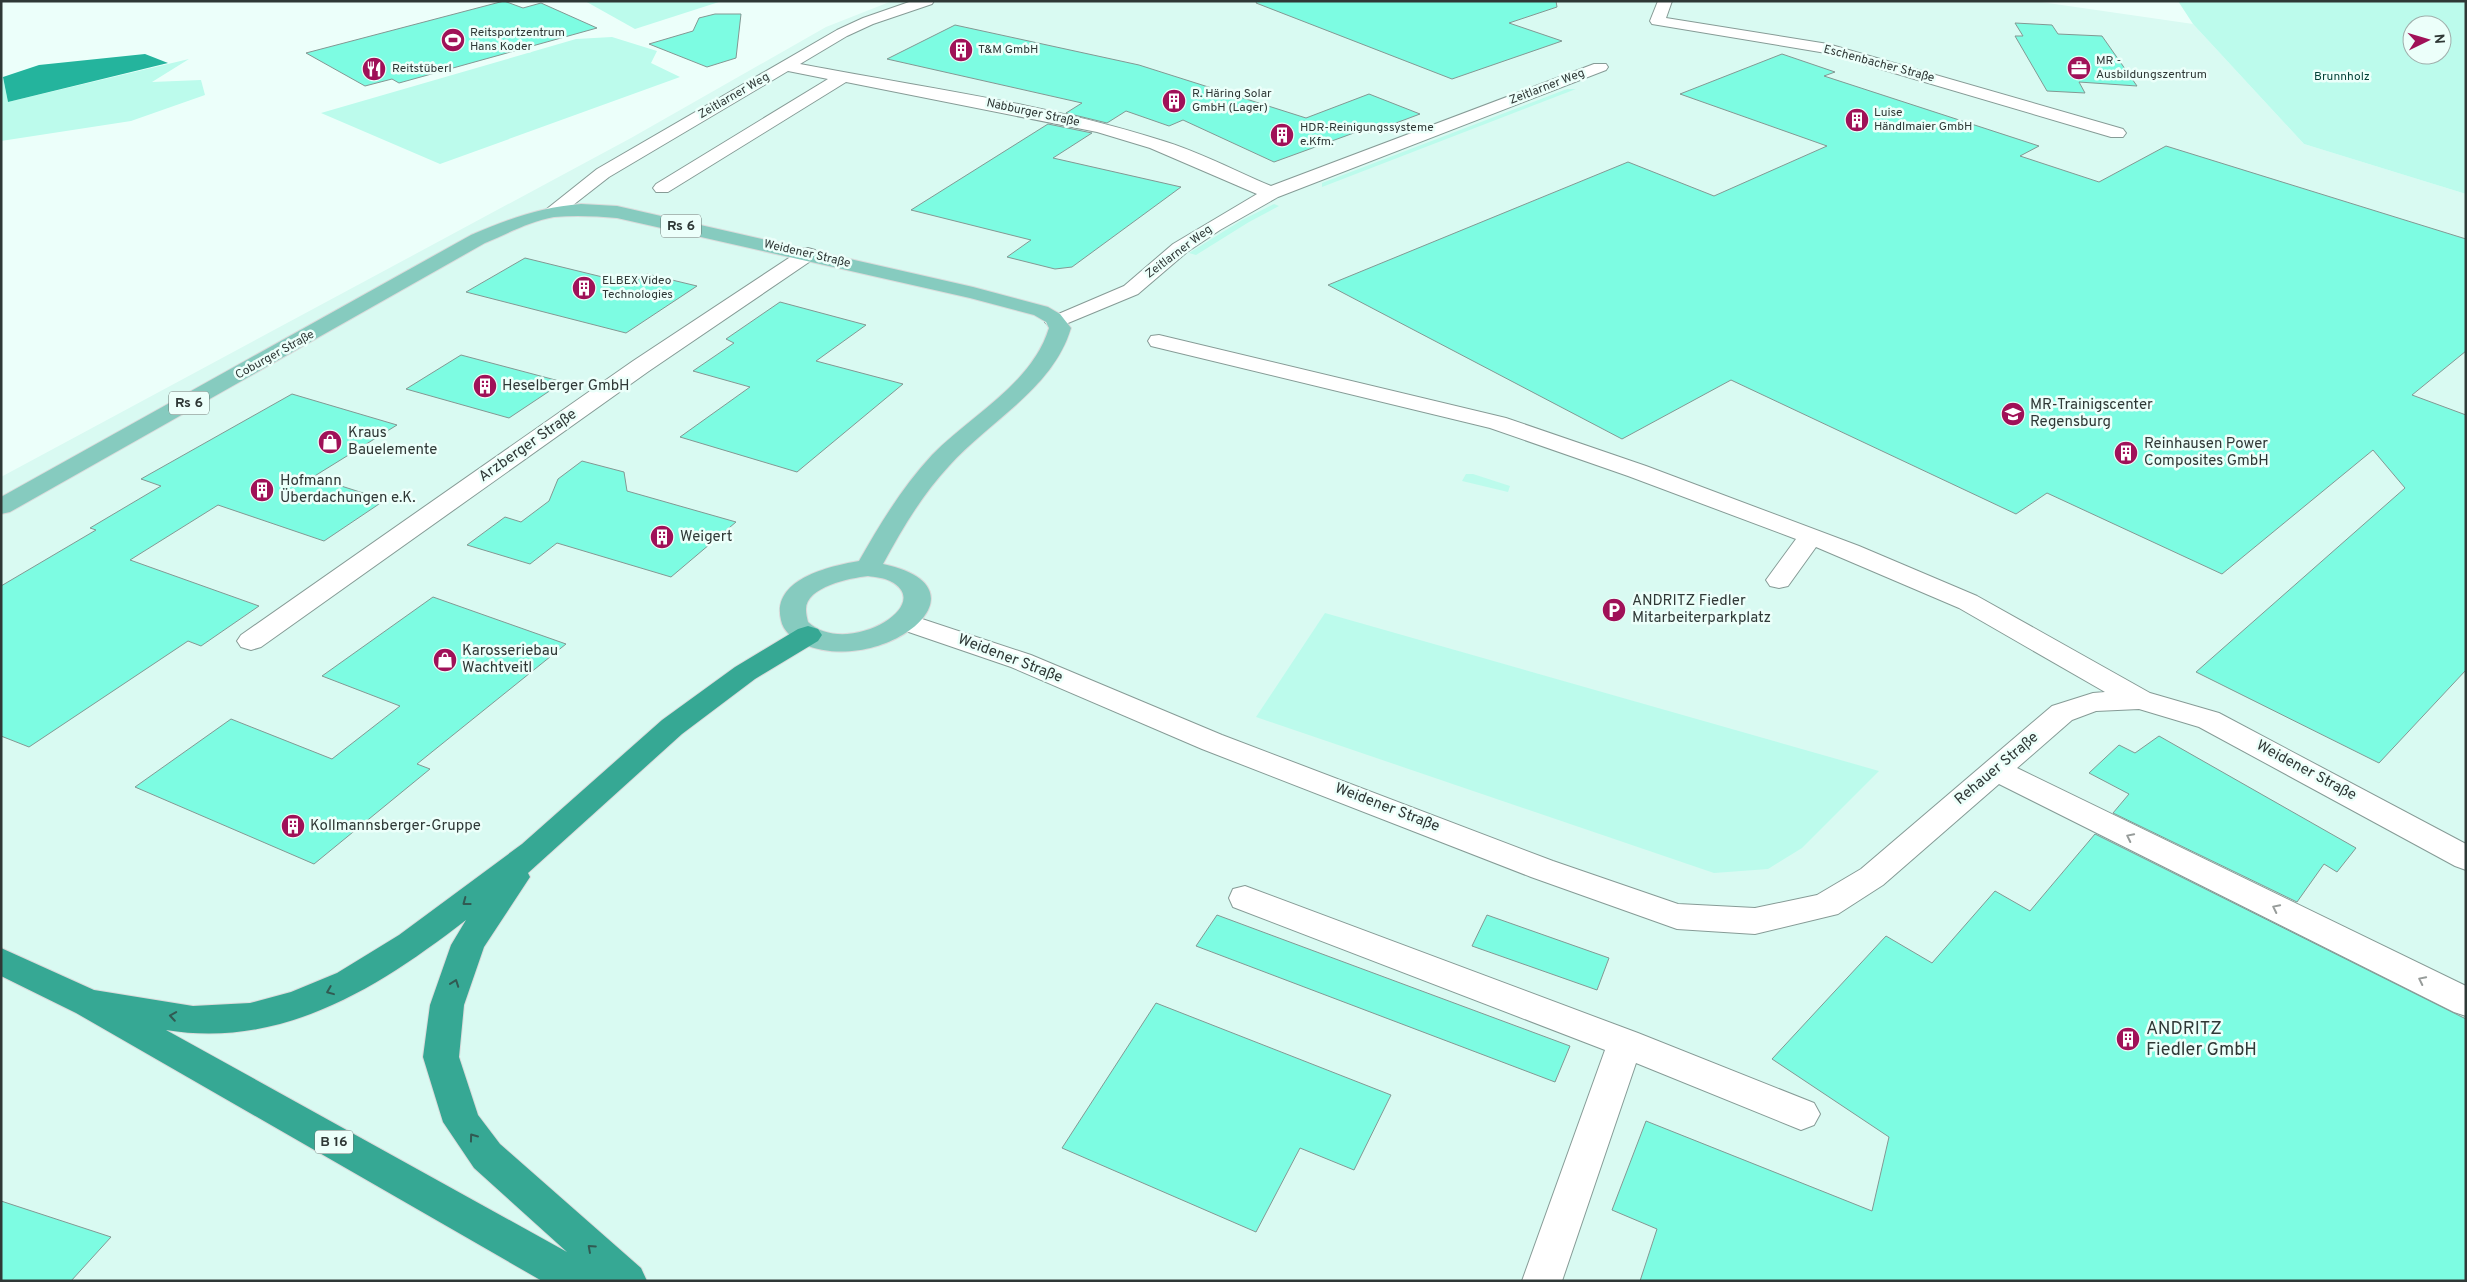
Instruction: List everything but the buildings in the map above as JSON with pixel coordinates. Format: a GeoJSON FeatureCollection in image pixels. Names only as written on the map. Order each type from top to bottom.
{"type":"FeatureCollection","features":[{"type":"Feature","properties":{"kind":"highway"},"geometry":{"type":"LineString","coordinates":[[627,1281],[487,1156],[462,1122],[441,1057],[447,1005],[468,945],[494,903],[533,852],[672,727],[745,673],[808,635]]}},
{"type":"Feature","properties":{"kind":"highway","name":"B 16"},"geometry":{"type":"LineString","coordinates":[[88,1003],[193,1020],[250,1017],[298,1004],[350,983],[411,944],[533,852]]}},
{"type":"Feature","properties":{"kind":"highway","name":"B 16"},"geometry":{"type":"LineString","coordinates":[[1,961],[88,1003],[580,1281]]}},
{"type":"Feature","properties":{"kind":"main road","name":"Weidener Straße"},"geometry":{"type":"LineString","coordinates":[[552,212],[581,210],[617,212],[974,293],[1041,311],[1056,322]]}},
{"type":"Feature","properties":{"kind":"main road","name":"Coburger Straße"},"geometry":{"type":"LineString","coordinates":[[1,507],[478,240],[520,221],[552,212]]}},
{"type":"Feature","properties":{"kind":"main road"},"geometry":{"type":"LineString","coordinates":[[868,568],[894,522],[942,460],[1044,364],[1059,338],[1060,328],[1056,322]]}},
{"type":"Feature","properties":{"kind":"main road"},"geometry":{"type":"LineString","coordinates":[[868,568],[886,570],[911,581],[917,590],[919,601],[916,612],[907,622],[893,632],[875,640],[855,644],[835,644],[816,640],[808,635],[795,623],[792,612],[795,601],[816,580],[833,573],[868,568]]}},
{"type":"Feature","properties":{"kind":"street","name":"Zeitlarner Weg"},"geometry":{"type":"LineString","coordinates":[[552,212],[603,173],[785,66],[868,21],[927,1]]}},
{"type":"Feature","properties":{"kind":"street","name":"Eschenbacher Straße"},"geometry":{"type":"LineString","coordinates":[[1665,1],[1657,21],[1828,49],[2010,104],[2117,133]]}},
{"type":"Feature","properties":{"kind":"street","name":"Nabburger Straße"},"geometry":{"type":"LineString","coordinates":[[785,66],[1056,117],[1102,128],[1156,144],[1272,193]]}},
{"type":"Feature","properties":{"kind":"street","name":"Zeitlarner Weg"},"geometry":{"type":"LineString","coordinates":[[1056,322],[1131,290],[1180,248],[1213,226],[1272,193],[1600,67]]}},
{"type":"Feature","properties":{"kind":"street"},"geometry":{"type":"LineString","coordinates":[[662,188],[843,77]]}},
{"type":"Feature","properties":{"kind":"street","name":"Arzberger Straße"},"geometry":{"type":"LineString","coordinates":[[250,641],[641,366],[808,254]]}},
{"type":"Feature","properties":{"kind":"street"},"geometry":{"type":"LineString","coordinates":[[1159,341],[1498,423],[1637,471],[1811,537],[1968,602],[2140,700]]}},
{"type":"Feature","properties":{"kind":"street"},"geometry":{"type":"LineString","coordinates":[[1780,580],[1811,537]]}},
{"type":"Feature","properties":{"kind":"street","name":"Weidener Straße"},"geometry":{"type":"LineString","coordinates":[[907,622],[1021,661],[1212,742],[1542,869],[1677,916],[1755,921],[1826,905],[1872,877]]}},
{"type":"Feature","properties":{"kind":"street","name":"Rehauer Straße"},"geometry":{"type":"LineString","coordinates":[[1872,877],[2062,713],[2093,702],[2140,700]]}},
{"type":"Feature","properties":{"kind":"street","name":"Weidener Straße"},"geometry":{"type":"LineString","coordinates":[[2140,700],[2209,720],[2466,858]]}},
{"type":"Feature","properties":{"kind":"street"},"geometry":{"type":"LineString","coordinates":[[1996,770],[2466,1002]]}},
{"type":"Feature","properties":{"kind":"street"},"geometry":{"type":"LineString","coordinates":[[1245,898],[1625,1043],[1801,1114]]}},
{"type":"Feature","properties":{"kind":"street"},"geometry":{"type":"LineString","coordinates":[[1542,1281],[1625,1043]]}},
{"type":"Feature","properties":{"kind":"shaded area"},"geometry":{"type":"Polygon","coordinates":[[[892,1],[2034,1],[2193,24],[2304,144],[2466,194],[2466,1281],[1,1281],[1,477],[631,138],[826,27],[892,1]]]}},
{"type":"Feature","properties":{"kind":"shaded area"},"geometry":{"type":"Polygon","coordinates":[[[145,54],[168,63],[8,102],[3,77],[39,65],[145,54]]]}},
{"type":"Feature","properties":{"kind":"green space"},"geometry":{"type":"Polygon","coordinates":[[[585,1],[722,1],[635,29],[585,1]]]}},
{"type":"Feature","properties":{"kind":"green space","name":"Brunnholz"},"geometry":{"type":"Polygon","coordinates":[[[2178,1],[2466,1],[2466,194],[2304,144],[2193,24],[2178,1]]]}},
{"type":"Feature","properties":{"kind":"green space"},"geometry":{"type":"Polygon","coordinates":[[[612,37],[657,51],[651,63],[680,77],[440,164],[321,113],[576,39],[612,37]]]}},
{"type":"Feature","properties":{"kind":"green space"},"geometry":{"type":"Polygon","coordinates":[[[189,59],[152,82],[201,80],[205,95],[131,121],[1,141],[1,77],[3,77],[8,102],[189,59]]]}},
{"type":"Feature","properties":{"kind":"green space"},"geometry":{"type":"Polygon","coordinates":[[[1567,89],[1576,89],[1322,187],[1322,183],[1567,89]]]}},
{"type":"Feature","properties":{"kind":"green space"},"geometry":{"type":"Polygon","coordinates":[[[1274,204],[1279,206],[1196,255],[1189,253],[1242,220],[1274,204]]]}},
{"type":"Feature","properties":{"kind":"green space"},"geometry":{"type":"Polygon","coordinates":[[[1466,474],[1473,474],[1510,486],[1508,492],[1462,481],[1466,474]]]}},
{"type":"Feature","properties":{"kind":"green space"},"geometry":{"type":"Polygon","coordinates":[[[1325,613],[1879,771],[1802,848],[1768,869],[1714,873],[1256,717],[1325,613]]]}},
{"type":"Feature","properties":{"kind":"place","name":"Reitsportzentrum Hans Koder"},"geometry":{"type":"Point","coordinates":[453,40]}},
{"type":"Feature","properties":{"kind":"place","name":"T&M GmbH"},"geometry":{"type":"Point","coordinates":[961,50]}},
{"type":"Feature","properties":{"kind":"place","name":"MR - Ausbildungszentrum"},"geometry":{"type":"Point","coordinates":[2079,68]}},
{"type":"Feature","properties":{"kind":"place","name":"Reitstüberl"},"geometry":{"type":"Point","coordinates":[374,69]}},
{"type":"Feature","properties":{"kind":"place","name":"R. Häring Solar GmbH (Lager)"},"geometry":{"type":"Point","coordinates":[1174,101]}},
{"type":"Feature","properties":{"kind":"place","name":"Luise Händlmaier GmbH"},"geometry":{"type":"Point","coordinates":[1857,120]}},
{"type":"Feature","properties":{"kind":"place","name":"HDR-Reinigungssysteme e.Kfm."},"geometry":{"type":"Point","coordinates":[1282,135]}},
{"type":"Feature","properties":{"kind":"place","name":"ELBEX Video Technologies"},"geometry":{"type":"Point","coordinates":[584,288]}},
{"type":"Feature","properties":{"kind":"place","name":"Heselberger GmbH"},"geometry":{"type":"Point","coordinates":[485,386]}},
{"type":"Feature","properties":{"kind":"place","name":"MR-Trainigscenter Regensburg"},"geometry":{"type":"Point","coordinates":[2013,414]}},
{"type":"Feature","properties":{"kind":"place","name":"Kraus Bauelemente"},"geometry":{"type":"Point","coordinates":[330,442]}},
{"type":"Feature","properties":{"kind":"place","name":"Reinhausen Power Composites GmbH"},"geometry":{"type":"Point","coordinates":[2126,453]}},
{"type":"Feature","properties":{"kind":"place","name":"Hofmann Überdachungen e.K."},"geometry":{"type":"Point","coordinates":[262,490]}},
{"type":"Feature","properties":{"kind":"place","name":"Weigert"},"geometry":{"type":"Point","coordinates":[662,537]}},
{"type":"Feature","properties":{"kind":"place","name":"ANDRITZ Fiedler Mitarbeiterparkplatz"},"geometry":{"type":"Point","coordinates":[1614,610]}},
{"type":"Feature","properties":{"kind":"place","name":"Karosseriebau Wachtveitl"},"geometry":{"type":"Point","coordinates":[445,660]}},
{"type":"Feature","properties":{"kind":"place","name":"Kollmannsberger-Gruppe"},"geometry":{"type":"Point","coordinates":[293,826]}},
{"type":"Feature","properties":{"kind":"place","name":"ANDRITZ Fiedler GmbH"},"geometry":{"type":"Point","coordinates":[2128,1039]}}]}
